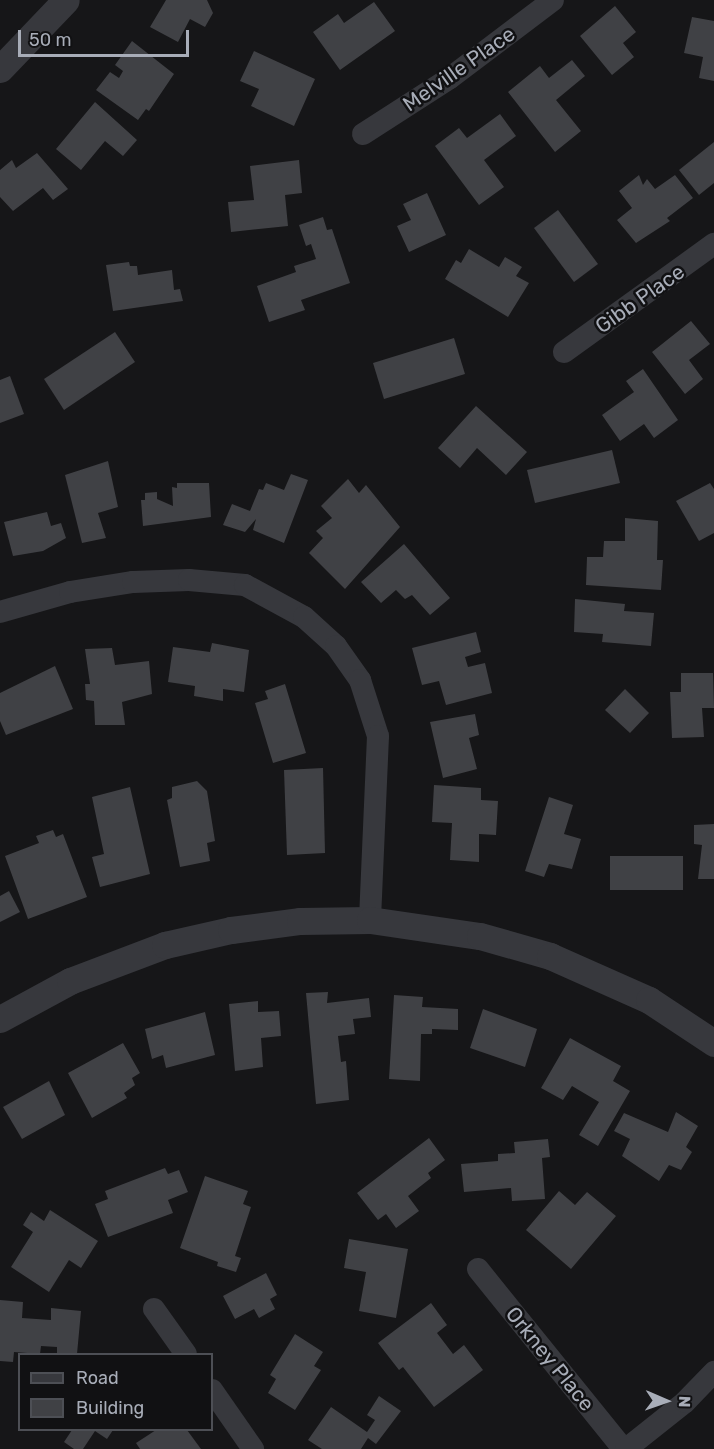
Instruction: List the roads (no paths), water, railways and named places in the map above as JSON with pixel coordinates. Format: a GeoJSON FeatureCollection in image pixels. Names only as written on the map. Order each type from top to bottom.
{"type":"FeatureCollection","features":[{"type":"Feature","properties":{"kind":"street"},"geometry":{"type":"LineString","coordinates":[[0,69],[66,0]]}},
{"type":"Feature","properties":{"kind":"street","name":"Melville Place"},"geometry":{"type":"LineString","coordinates":[[363,134],[450,78],[553,0]]}},
{"type":"Feature","properties":{"kind":"street","name":"Gibb Place"},"geometry":{"type":"LineString","coordinates":[[564,352],[714,244]]}},
{"type":"Feature","properties":{"kind":"street"},"geometry":{"type":"LineString","coordinates":[[0,612],[81,591],[134,582],[189,580],[245,585],[304,617],[336,646],[360,680],[378,736],[370,921]]}},
{"type":"Feature","properties":{"kind":"street"},"geometry":{"type":"LineString","coordinates":[[0,1019],[70,981],[165,945],[231,930],[289,923],[370,921],[480,936],[550,956],[648,1000],[714,1043]]}},
{"type":"Feature","properties":{"kind":"street","name":"Orkney Place"},"geometry":{"type":"LineString","coordinates":[[478,1269],[624,1449]]}},
{"type":"Feature","properties":{"kind":"street"},"geometry":{"type":"LineString","coordinates":[[154,1309],[185,1353]]}},
{"type":"Feature","properties":{"kind":"street"},"geometry":{"type":"LineString","coordinates":[[685,1402],[714,1372]]}},
{"type":"Feature","properties":{"kind":"street"},"geometry":{"type":"LineString","coordinates":[[624,1449],[685,1402],[714,1385]]}},
{"type":"Feature","properties":{"kind":"street"},"geometry":{"type":"LineString","coordinates":[[213,1391],[253,1449]]}}]}
